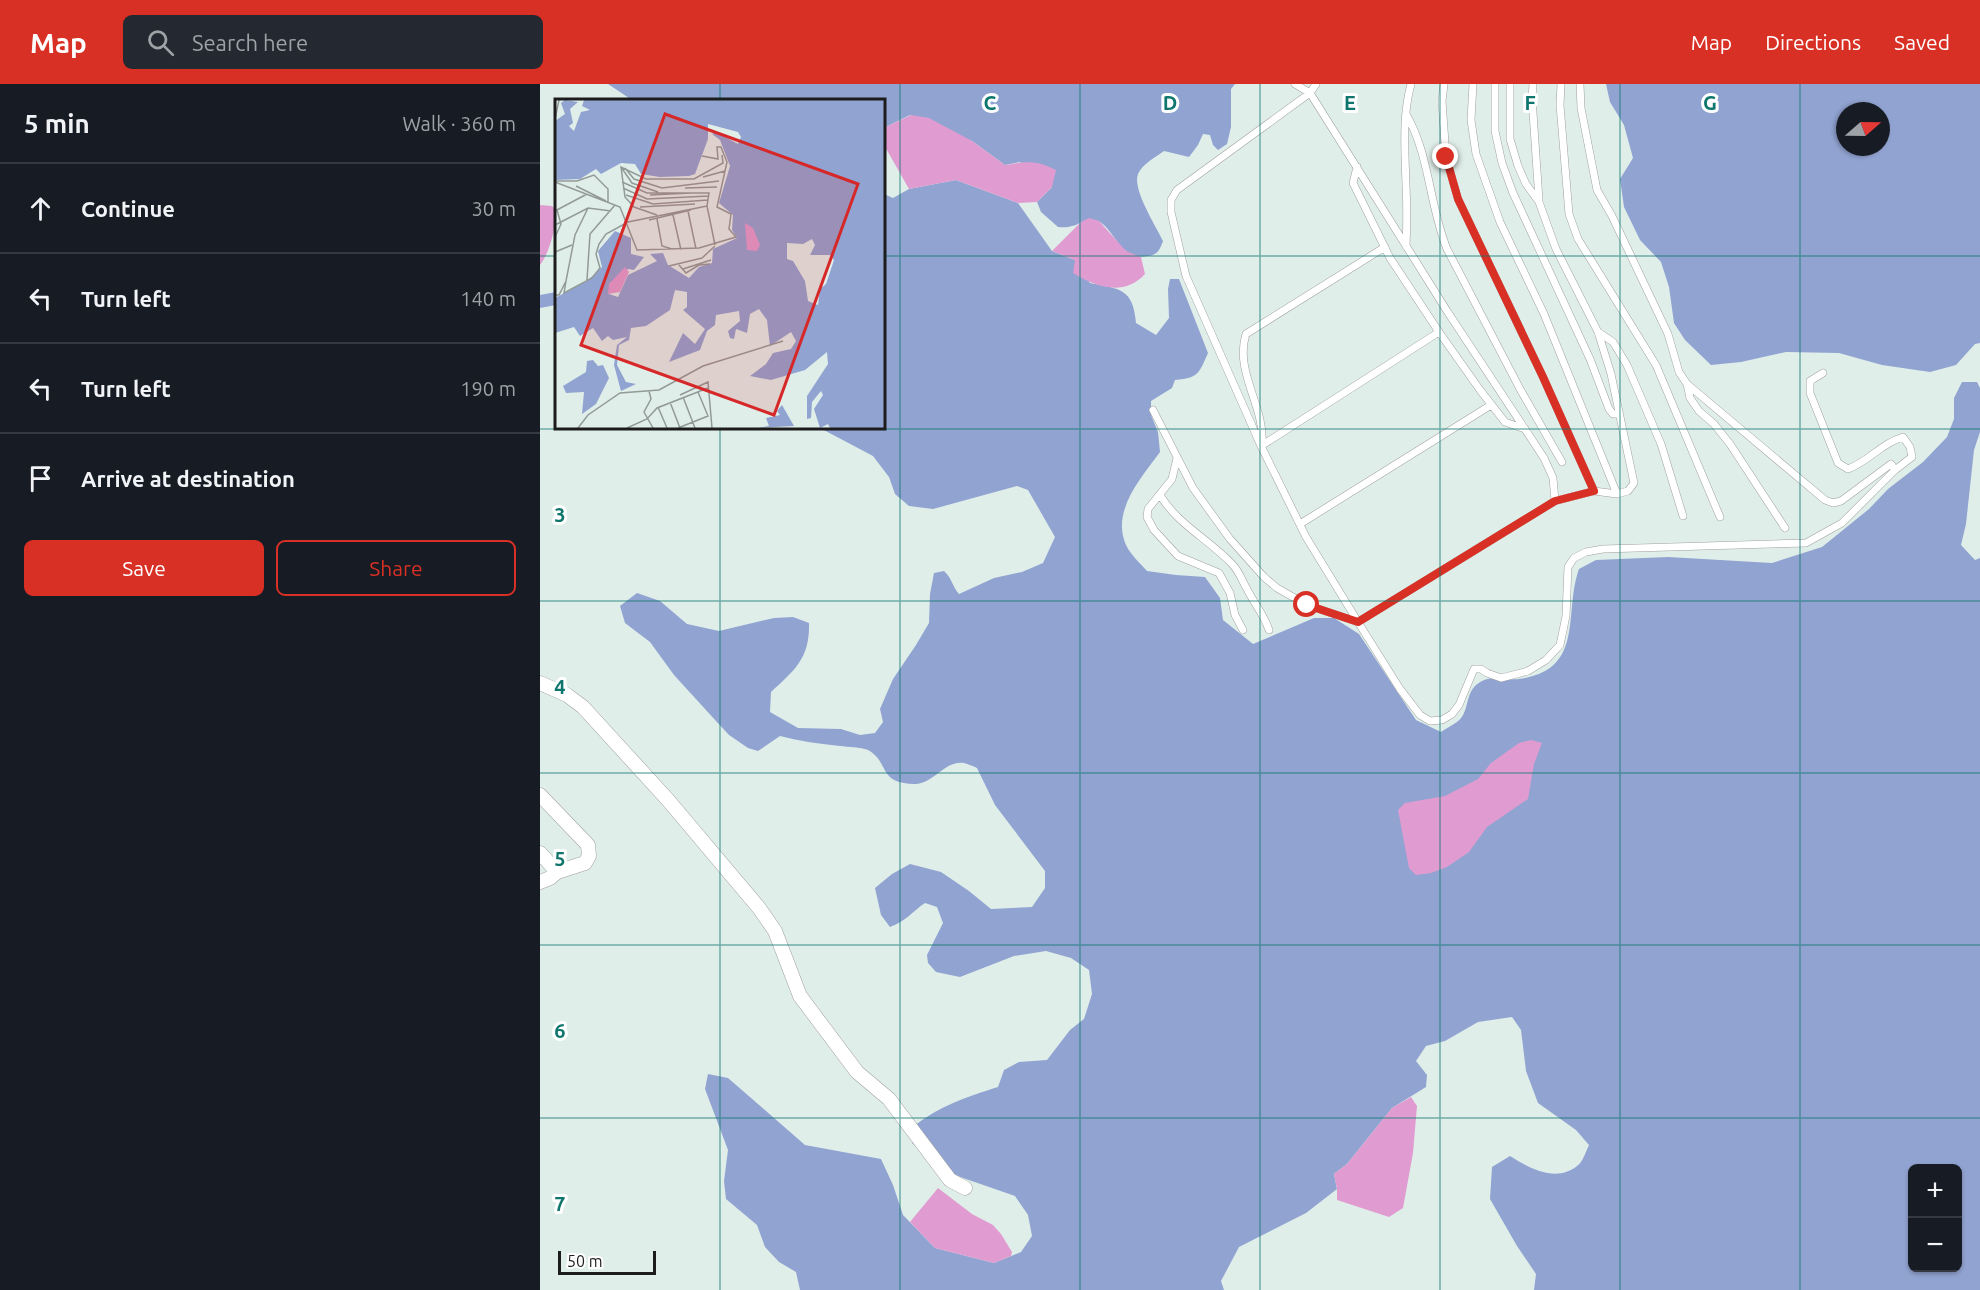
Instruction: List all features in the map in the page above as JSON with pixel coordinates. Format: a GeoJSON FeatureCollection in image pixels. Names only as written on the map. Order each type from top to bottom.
{"type":"FeatureCollection","features":[{"type":"Feature","properties":{"kind":"street"},"geometry":{"type":"LineString","coordinates":[[540,683],[567,695],[583,707],[668,800],[759,908],[775,931],[800,996],[857,1072],[889,1099],[950,1180],[965,1188]]}},
{"type":"Feature","properties":{"kind":"street"},"geometry":{"type":"LineString","coordinates":[[540,795],[588,845],[590,856],[585,863],[557,872],[540,882]]}},
{"type":"Feature","properties":{"kind":"street"},"geometry":{"type":"LineString","coordinates":[[540,853],[557,872]]}},
{"type":"Feature","properties":{"kind":"lane"},"geometry":{"type":"LineString","coordinates":[[1295,84],[1310,93],[1447,311],[1545,458],[1553,478],[1555,501]]}},
{"type":"Feature","properties":{"kind":"lane"},"geometry":{"type":"LineString","coordinates":[[1316,84],[1310,93],[1177,190],[1171,200],[1171,212],[1186,276],[1262,446],[1300,524],[1401,689],[1420,715],[1430,721],[1442,720],[1452,714],[1459,705],[1474,669],[1481,669],[1501,678],[1528,670],[1546,660],[1560,645],[1566,616],[1568,567],[1574,558],[1586,552],[1603,549],[1806,543],[1842,523],[1912,457],[1910,447],[1903,436],[1892,440],[1859,465],[1848,469],[1838,463],[1810,393],[1810,381],[1823,373]]}},
{"type":"Feature","properties":{"kind":"lane"},"geometry":{"type":"LineString","coordinates":[[1406,246],[1404,133],[1411,84]]}},
{"type":"Feature","properties":{"kind":"lane"},"geometry":{"type":"LineString","coordinates":[[1444,84],[1442,101],[1446,157],[1458,199],[1543,377],[1594,491]]}},
{"type":"Feature","properties":{"kind":"lane"},"geometry":{"type":"LineString","coordinates":[[1473,84],[1471,120],[1476,154],[1500,222],[1544,314],[1617,494]]}},
{"type":"Feature","properties":{"kind":"lane"},"geometry":{"type":"LineString","coordinates":[[1495,84],[1495,131],[1502,163],[1513,193],[1567,307],[1610,409],[1613,414],[1619,414]]}},
{"type":"Feature","properties":{"kind":"lane"},"geometry":{"type":"LineString","coordinates":[[1510,84],[1510,139],[1526,184],[1539,202]]}},
{"type":"Feature","properties":{"kind":"lane"},"geometry":{"type":"LineString","coordinates":[[1153,410],[1199,497],[1230,539],[1264,577],[1276,588],[1307,605],[1358,622],[1555,501],[1594,491],[1617,494],[1628,491],[1634,483],[1611,374],[1598,332],[1556,249],[1539,202],[1534,142],[1533,84]]}},
{"type":"Feature","properties":{"kind":"lane"},"geometry":{"type":"LineString","coordinates":[[1561,84],[1560,105],[1569,214],[1578,239],[1656,365],[1720,517]]}},
{"type":"Feature","properties":{"kind":"lane"},"geometry":{"type":"LineString","coordinates":[[1580,84],[1581,108],[1597,190],[1612,216],[1668,334],[1679,372],[1687,384],[1826,500],[1833,503],[1841,501],[1891,464],[1896,470]]}},
{"type":"Feature","properties":{"kind":"lane"},"geometry":{"type":"LineString","coordinates":[[1406,114],[1414,129],[1424,160],[1439,228],[1447,249],[1520,389],[1562,462]]}},
{"type":"Feature","properties":{"kind":"lane"},"geometry":{"type":"LineString","coordinates":[[1357,167],[1353,183],[1390,258],[1491,405],[1505,422],[1526,429]]}},
{"type":"Feature","properties":{"kind":"lane"},"geometry":{"type":"LineString","coordinates":[[1262,446],[1263,430],[1244,361],[1242,344],[1246,334],[1384,247]]}},
{"type":"Feature","properties":{"kind":"lane"},"geometry":{"type":"LineString","coordinates":[[1262,446],[1439,332]]}},
{"type":"Feature","properties":{"kind":"lane"},"geometry":{"type":"LineString","coordinates":[[1598,332],[1613,342],[1634,381],[1661,444],[1683,516]]}},
{"type":"Feature","properties":{"kind":"lane"},"geometry":{"type":"LineString","coordinates":[[1687,384],[1690,398],[1730,444],[1785,528]]}},
{"type":"Feature","properties":{"kind":"lane"},"geometry":{"type":"LineString","coordinates":[[1300,524],[1491,405]]}},
{"type":"Feature","properties":{"kind":"lane"},"geometry":{"type":"LineString","coordinates":[[1177,458],[1172,479],[1148,509],[1147,517],[1154,530],[1178,556],[1219,573],[1230,593],[1235,615],[1244,630]]}},
{"type":"Feature","properties":{"kind":"lane"},"geometry":{"type":"LineString","coordinates":[[1160,495],[1168,508],[1240,572],[1269,630]]}},
{"type":"Feature","properties":{"kind":"shaded area"},"geometry":{"type":"Polygon","coordinates":[[[608,84],[1235,84],[1231,89],[1231,127],[1227,144],[1218,150],[1213,145],[1210,135],[1203,134],[1189,157],[1164,151],[1140,170],[1137,181],[1138,189],[1163,241],[1156,253],[1139,257],[1125,250],[1098,221],[1087,220],[1070,227],[1058,227],[1041,212],[1037,202],[1052,187],[1020,162],[1005,165],[972,141],[910,115],[885,128],[885,99],[630,99],[608,84]]]}},
{"type":"Feature","properties":{"kind":"shaded area"},"geometry":{"type":"Polygon","coordinates":[[[1606,84],[1980,84],[1980,343],[1975,344],[1956,365],[1930,372],[1882,365],[1839,353],[1786,352],[1741,362],[1711,365],[1685,340],[1674,323],[1669,287],[1661,262],[1640,240],[1624,207],[1620,179],[1633,158],[1624,125],[1610,102],[1606,84]]]}},
{"type":"Feature","properties":{"kind":"shaded area"},"geometry":{"type":"Polygon","coordinates":[[[911,115],[929,118],[972,141],[1005,165],[1032,162],[1056,170],[1052,187],[1037,202],[1018,203],[956,180],[909,189],[885,147],[885,128],[911,115]]]}},
{"type":"Feature","properties":{"kind":"shaded area"},"geometry":{"type":"Polygon","coordinates":[[[956,180],[1018,203],[1052,251],[1075,260],[1090,283],[1123,292],[1132,303],[1136,323],[1156,335],[1169,318],[1170,279],[1179,279],[1208,353],[1194,376],[1175,380],[1172,388],[1151,401],[1151,415],[1158,432],[1160,452],[1137,484],[1125,507],[1122,532],[1126,545],[1147,571],[1205,577],[1220,598],[1223,620],[1253,644],[1314,618],[1334,618],[1359,634],[1416,720],[1441,732],[1461,718],[1471,692],[1481,681],[1492,678],[1519,679],[1540,673],[1554,664],[1563,652],[1568,637],[1579,569],[1596,560],[1668,557],[1772,563],[1822,547],[1869,509],[1888,489],[1923,462],[1947,437],[1954,419],[1954,398],[1962,382],[1977,382],[1980,388],[1980,432],[1974,450],[1966,524],[1961,545],[1975,560],[1980,558],[1980,1290],[1534,1290],[1536,1274],[1490,1199],[1492,1167],[1510,1156],[1543,1172],[1569,1171],[1583,1159],[1589,1145],[1576,1130],[1538,1103],[1526,1071],[1521,1030],[1512,1017],[1478,1022],[1445,1041],[1426,1046],[1416,1061],[1427,1075],[1426,1087],[1392,1108],[1347,1164],[1334,1174],[1337,1189],[1306,1213],[1239,1247],[1221,1281],[1224,1290],[800,1290],[796,1272],[779,1262],[765,1247],[757,1225],[726,1199],[724,1181],[728,1150],[705,1089],[708,1074],[728,1078],[805,1145],[881,1159],[903,1215],[935,1248],[994,1263],[1021,1252],[1032,1236],[1028,1215],[1015,1196],[943,1171],[912,1143],[912,1128],[942,1108],[998,1087],[1004,1070],[1019,1062],[1047,1060],[1070,1030],[1084,1019],[1092,994],[1089,970],[1071,958],[1046,951],[1014,956],[960,977],[936,972],[928,963],[927,955],[943,923],[937,907],[925,903],[905,919],[890,927],[881,915],[875,888],[892,874],[910,864],[941,872],[991,909],[1032,907],[1045,888],[1045,871],[995,805],[977,768],[957,763],[950,765],[927,781],[914,784],[902,783],[889,776],[875,755],[862,748],[780,736],[758,751],[748,748],[729,735],[716,721],[674,675],[650,642],[625,623],[620,606],[637,593],[660,601],[687,624],[719,631],[774,618],[793,617],[809,623],[809,635],[804,654],[794,670],[771,692],[770,712],[798,728],[841,729],[860,735],[875,733],[883,722],[880,709],[893,679],[929,623],[930,594],[934,573],[944,571],[959,594],[994,578],[1022,572],[1043,563],[1055,537],[1028,490],[1017,486],[933,509],[909,506],[895,494],[889,477],[873,456],[822,429],[885,429],[885,194],[893,198],[909,189],[956,180]]]}},
{"type":"Feature","properties":{"kind":"shaded area"},"geometry":{"type":"Polygon","coordinates":[[[540,205],[552,206],[555,210],[555,224],[552,239],[540,265],[540,205]]]}},
{"type":"Feature","properties":{"kind":"shaded area"},"geometry":{"type":"Polygon","coordinates":[[[1089,218],[1099,221],[1126,251],[1141,257],[1145,274],[1137,281],[1128,286],[1100,286],[1073,273],[1075,260],[1052,251],[1081,222],[1089,218]]]}},
{"type":"Feature","properties":{"kind":"shaded area"},"geometry":{"type":"Polygon","coordinates":[[[555,292],[555,305],[540,308],[540,295],[555,292]]]}},
{"type":"Feature","properties":{"kind":"shaded area"},"geometry":{"type":"Polygon","coordinates":[[[1531,740],[1542,743],[1534,764],[1528,799],[1487,827],[1469,852],[1447,867],[1431,873],[1416,875],[1409,868],[1398,810],[1405,803],[1445,796],[1478,779],[1491,763],[1519,743],[1531,740]]]}},
{"type":"Feature","properties":{"kind":"shaded area"},"geometry":{"type":"Polygon","coordinates":[[[1411,1097],[1417,1106],[1413,1153],[1403,1208],[1389,1217],[1337,1200],[1334,1174],[1347,1164],[1392,1108],[1411,1097]]]}},
{"type":"Feature","properties":{"kind":"shaded area"},"geometry":{"type":"Polygon","coordinates":[[[938,1188],[972,1214],[993,1225],[1012,1252],[1011,1256],[994,1263],[935,1248],[910,1222],[938,1188]]]}},
{"type":"Feature","properties":{"kind":"route"},"geometry":{"type":"LineString","coordinates":[[1307,605],[1358,622],[1555,501],[1594,491],[1543,377],[1458,199],[1446,157]]}}]}
